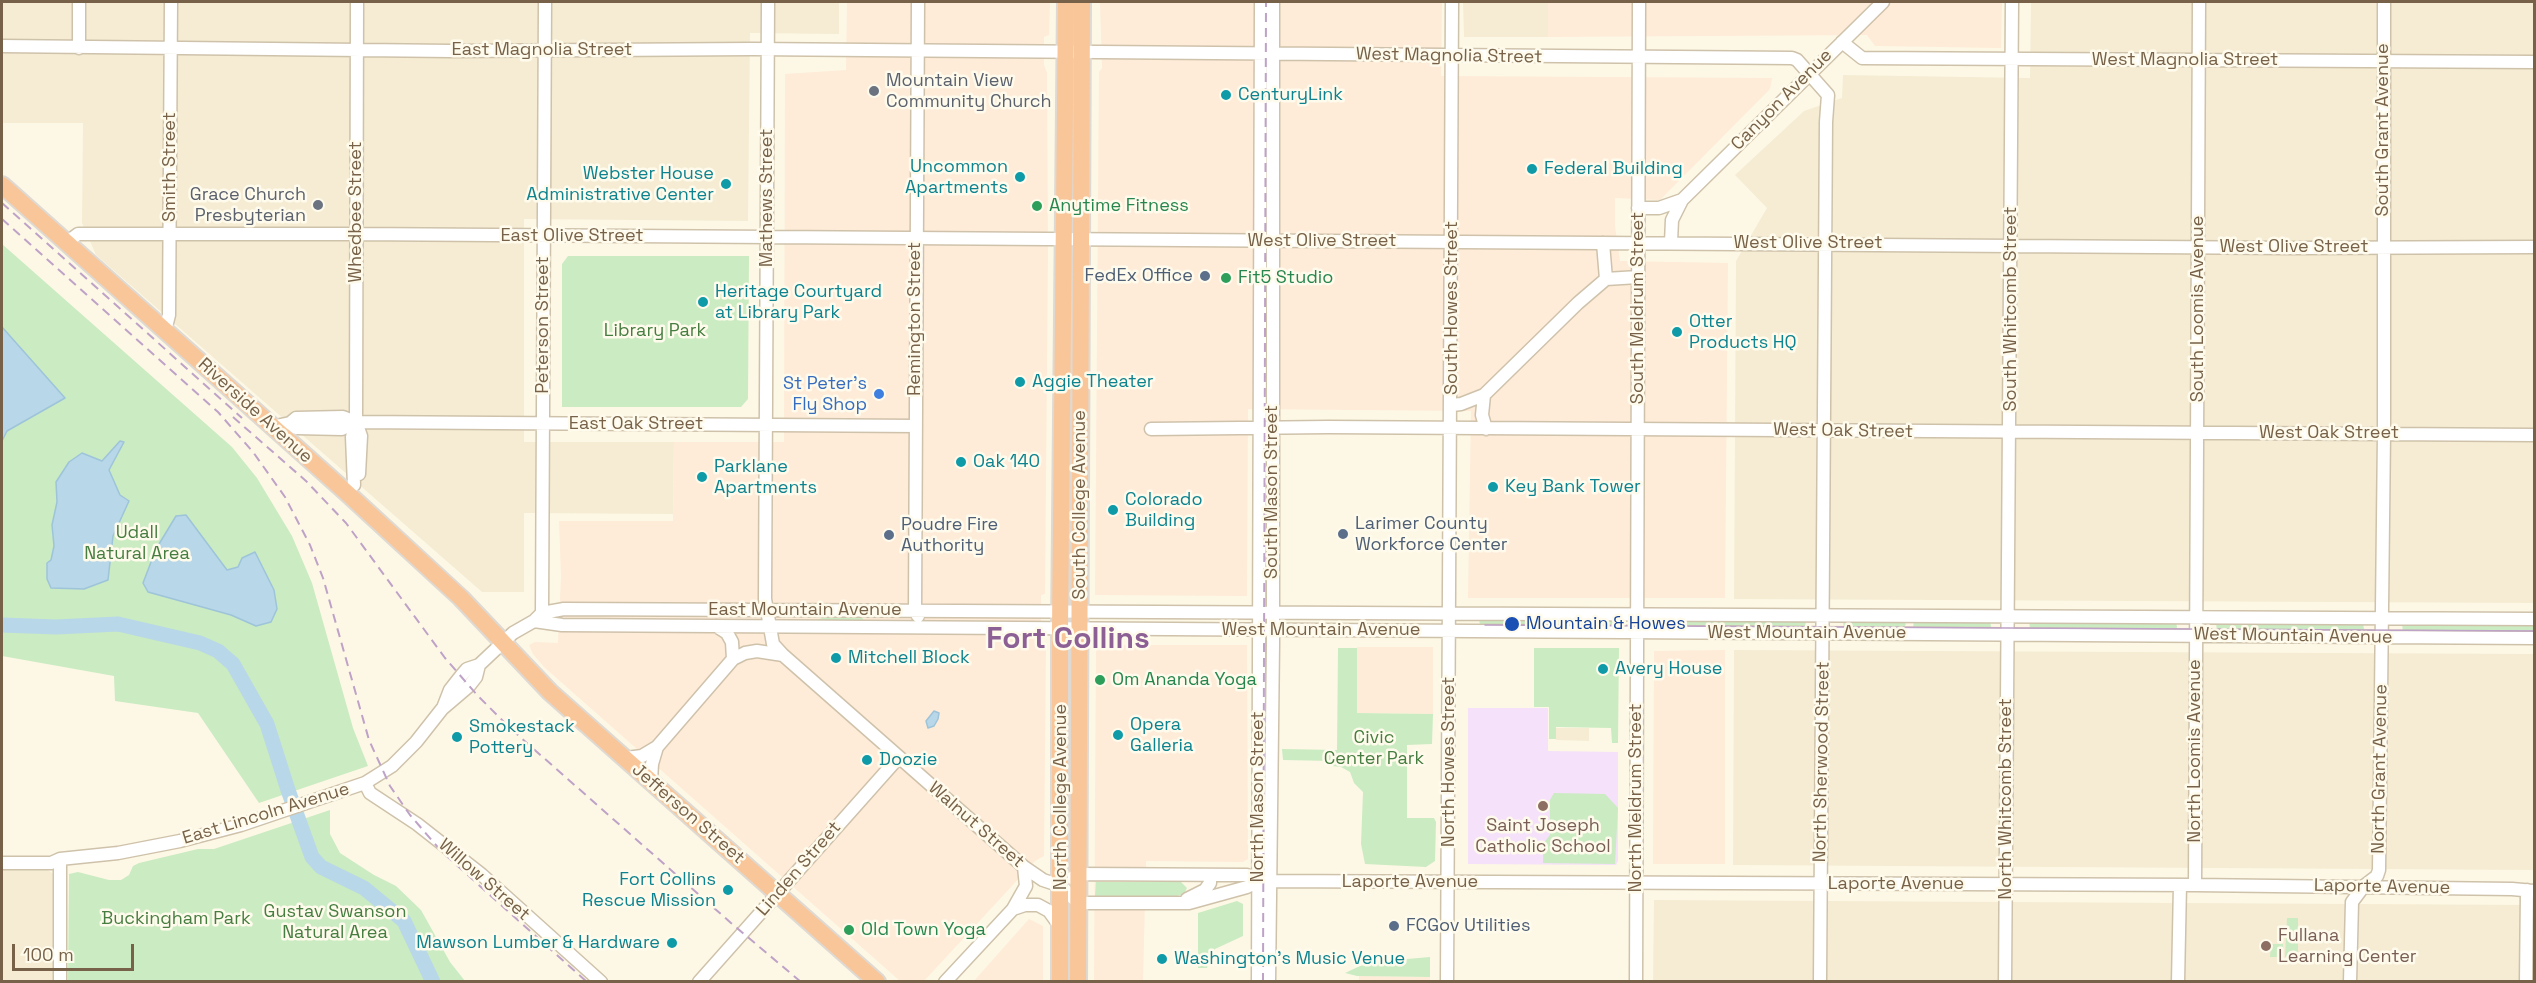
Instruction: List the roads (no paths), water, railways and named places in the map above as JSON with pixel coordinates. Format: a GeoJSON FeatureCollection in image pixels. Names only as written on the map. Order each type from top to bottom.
{"type":"FeatureCollection","features":[{"type":"Feature","properties":{"kind":"highway","name":"South College Avenue"},"geometry":{"type":"LineString","coordinates":[[1066,2],[1073,53],[1081,239],[1080,620]]}},
{"type":"Feature","properties":{"kind":"highway","name":"South College Avenue"},"geometry":{"type":"LineString","coordinates":[[1060,620],[1064,239],[1073,53],[1082,2]]}},
{"type":"Feature","properties":{"kind":"highway","name":"Riverside Avenue"},"geometry":{"type":"LineString","coordinates":[[2,185],[271,427],[350,489],[461,598],[503,643]]}},
{"type":"Feature","properties":{"kind":"highway","name":"North College Avenue"},"geometry":{"type":"LineString","coordinates":[[1060,620],[1060,981]]}},
{"type":"Feature","properties":{"kind":"highway","name":"North College Avenue"},"geometry":{"type":"LineString","coordinates":[[1078,981],[1080,620]]}},
{"type":"Feature","properties":{"kind":"highway","name":"Jefferson Street"},"geometry":{"type":"LineString","coordinates":[[503,643],[551,693],[877,981]]}},
{"type":"Feature","properties":{"kind":"street"},"geometry":{"type":"LineString","coordinates":[[79,2],[79,48]]}},
{"type":"Feature","properties":{"kind":"street","name":"Smith Street"},"geometry":{"type":"LineString","coordinates":[[165,331],[169,315],[171,2]]}},
{"type":"Feature","properties":{"kind":"street","name":"Whedbee Street"},"geometry":{"type":"LineString","coordinates":[[350,489],[360,473],[361,436],[356,422],[357,2]]}},
{"type":"Feature","properties":{"kind":"street","name":"Peterson Street"},"geometry":{"type":"LineString","coordinates":[[538,617],[543,424],[545,2]]}},
{"type":"Feature","properties":{"kind":"street","name":"Mathews Street"},"geometry":{"type":"LineString","coordinates":[[766,611],[768,2]]}},
{"type":"Feature","properties":{"kind":"street","name":"Remington Street"},"geometry":{"type":"LineString","coordinates":[[915,611],[915,239],[918,2]]}},
{"type":"Feature","properties":{"kind":"street","name":"South Mason Street"},"geometry":{"type":"LineString","coordinates":[[1261,2],[1267,55]]}},
{"type":"Feature","properties":{"kind":"street","name":"South Mason Street"},"geometry":{"type":"LineString","coordinates":[[1259,613],[1265,428],[1267,55],[1273,2]]}},
{"type":"Feature","properties":{"kind":"street","name":"South Howes Street"},"geometry":{"type":"LineString","coordinates":[[1450,614],[1452,2]]}},
{"type":"Feature","properties":{"kind":"street","name":"South Meldrum Street"},"geometry":{"type":"LineString","coordinates":[[1636,614],[1639,2]]}},
{"type":"Feature","properties":{"kind":"street","name":"Canyon Avenue"},"geometry":{"type":"LineString","coordinates":[[1671,242],[1672,220],[1682,200],[1883,2]]}},
{"type":"Feature","properties":{"kind":"street","name":"South Whitcomb Street"},"geometry":{"type":"LineString","coordinates":[[2008,616],[2012,2]]}},
{"type":"Feature","properties":{"kind":"street","name":"South Loomis Avenue"},"geometry":{"type":"LineString","coordinates":[[2196,617],[2199,2]]}},
{"type":"Feature","properties":{"kind":"street","name":"South Grant Avenue"},"geometry":{"type":"LineString","coordinates":[[2381,618],[2384,433],[2382,247],[2384,2]]}},
{"type":"Feature","properties":{"kind":"street","name":"West Magnolia Street"},"geometry":{"type":"LineString","coordinates":[[1842,42],[1862,58],[2535,62]]}},
{"type":"Feature","properties":{"kind":"street","name":"East Magnolia Street"},"geometry":{"type":"LineString","coordinates":[[2,46],[357,50],[767,49],[1073,53]]}},
{"type":"Feature","properties":{"kind":"street","name":"West Magnolia Street"},"geometry":{"type":"LineString","coordinates":[[1073,53],[1792,57],[1810,73],[1828,95],[1824,430]]}},
{"type":"Feature","properties":{"kind":"street","name":"Canyon Avenue"},"geometry":{"type":"LineString","coordinates":[[1638,208],[1659,208],[1682,200]]}},
{"type":"Feature","properties":{"kind":"street","name":"East Olive Street"},"geometry":{"type":"LineString","coordinates":[[66,243],[78,234],[1081,239]]}},
{"type":"Feature","properties":{"kind":"street","name":"West Olive Street"},"geometry":{"type":"LineString","coordinates":[[1081,239],[2535,247]]}},
{"type":"Feature","properties":{"kind":"street"},"geometry":{"type":"LineString","coordinates":[[1603,243],[1606,279]]}},
{"type":"Feature","properties":{"kind":"street"},"geometry":{"type":"LineString","coordinates":[[1452,405],[1461,404],[1480,396],[1606,279],[1638,277]]}},
{"type":"Feature","properties":{"kind":"street"},"geometry":{"type":"LineString","coordinates":[[1452,388],[1480,396]]}},
{"type":"Feature","properties":{"kind":"street"},"geometry":{"type":"LineString","coordinates":[[1480,396],[1486,429]]}},
{"type":"Feature","properties":{"kind":"street","name":"East Oak Street"},"geometry":{"type":"LineString","coordinates":[[271,427],[290,423],[296,418],[343,417],[356,422],[916,426]]}},
{"type":"Feature","properties":{"kind":"street","name":"South Mason Street"},"geometry":{"type":"LineString","coordinates":[[1265,428],[1272,613],[1264,880],[1269,981]]}},
{"type":"Feature","properties":{"kind":"street","name":"West Oak Street"},"geometry":{"type":"LineString","coordinates":[[1151,429],[1637,429],[2535,435]]}},
{"type":"Feature","properties":{"kind":"street","name":"North Sherwood Street"},"geometry":{"type":"LineString","coordinates":[[1820,981],[1824,430]]}},
{"type":"Feature","properties":{"kind":"street","name":"East Mountain Avenue"},"geometry":{"type":"LineString","coordinates":[[503,643],[516,631],[538,617],[564,609],[915,611],[1080,620]]}},
{"type":"Feature","properties":{"kind":"street","name":"Walnut Street"},"geometry":{"type":"LineString","coordinates":[[766,611],[773,644],[783,655],[1024,867],[1043,880],[1061,886]]}},
{"type":"Feature","properties":{"kind":"street"},"geometry":{"type":"LineString","coordinates":[[861,627],[871,620],[875,611]]}},
{"type":"Feature","properties":{"kind":"street"},"geometry":{"type":"LineString","coordinates":[[915,611],[933,628]]}},
{"type":"Feature","properties":{"kind":"street","name":"West Mountain Avenue"},"geometry":{"type":"LineString","coordinates":[[1080,620],[1259,613],[2535,619]]}},
{"type":"Feature","properties":{"kind":"street","name":"North Mason Street"},"geometry":{"type":"LineString","coordinates":[[1258,981],[1264,880],[1259,613]]}},
{"type":"Feature","properties":{"kind":"street","name":"North Howes Street"},"geometry":{"type":"LineString","coordinates":[[1448,981],[1450,614]]}},
{"type":"Feature","properties":{"kind":"street","name":"North Meldrum Street"},"geometry":{"type":"LineString","coordinates":[[1636,614],[1636,981]]}},
{"type":"Feature","properties":{"kind":"street","name":"North Whitcomb Street"},"geometry":{"type":"LineString","coordinates":[[2005,981],[2008,616]]}},
{"type":"Feature","properties":{"kind":"street","name":"East Mountain Avenue"},"geometry":{"type":"LineString","coordinates":[[538,617],[552,625],[933,628],[1060,620]]}},
{"type":"Feature","properties":{"kind":"street","name":"North Loomis Avenue"},"geometry":{"type":"LineString","coordinates":[[2195,885],[2196,617]]}},
{"type":"Feature","properties":{"kind":"street","name":"North Grant Avenue"},"geometry":{"type":"LineString","coordinates":[[2350,981],[2352,902],[2364,886],[2377,876],[2379,870],[2381,618]]}},
{"type":"Feature","properties":{"kind":"street","name":"West Mountain Avenue"},"geometry":{"type":"LineString","coordinates":[[1080,620],[1259,631],[1450,630],[2535,638]]}},
{"type":"Feature","properties":{"kind":"street"},"geometry":{"type":"LineString","coordinates":[[716,626],[727,633],[732,642],[733,659]]}},
{"type":"Feature","properties":{"kind":"street","name":"East Lincoln Avenue"},"geometry":{"type":"LineString","coordinates":[[2,863],[51,863],[60,859],[148,848],[212,834],[365,783],[392,766],[416,742],[442,709],[450,690],[467,669],[479,665],[503,643]]}},
{"type":"Feature","properties":{"kind":"street"},"geometry":{"type":"LineString","coordinates":[[626,759],[647,754],[657,747],[733,659],[749,652],[783,655]]}},
{"type":"Feature","properties":{"kind":"street"},"geometry":{"type":"LineString","coordinates":[[651,781],[652,764],[657,747]]}},
{"type":"Feature","properties":{"kind":"street","name":"Linden Street"},"geometry":{"type":"LineString","coordinates":[[699,981],[899,757]]}},
{"type":"Feature","properties":{"kind":"street","name":"Willow Street"},"geometry":{"type":"LineString","coordinates":[[365,783],[370,793],[417,824],[482,875],[601,981]]}},
{"type":"Feature","properties":{"kind":"street","name":"East Lincoln Avenue"},"geometry":{"type":"LineString","coordinates":[[2,855],[49,855],[60,859]]}},
{"type":"Feature","properties":{"kind":"street"},"geometry":{"type":"LineString","coordinates":[[60,859],[60,981]]}},
{"type":"Feature","properties":{"kind":"street"},"geometry":{"type":"LineString","coordinates":[[945,981],[1013,909],[1026,886],[1024,867]]}},
{"type":"Feature","properties":{"kind":"street"},"geometry":{"type":"LineString","coordinates":[[1078,874],[1061,886],[1078,903]]}},
{"type":"Feature","properties":{"kind":"street","name":"Laporte Avenue"},"geometry":{"type":"LineString","coordinates":[[1078,874],[1246,875],[1264,880],[2364,886],[2531,891]]}},
{"type":"Feature","properties":{"kind":"street"},"geometry":{"type":"LineString","coordinates":[[1147,904],[1159,900],[1188,899],[1197,896],[1209,883],[1210,875]]}},
{"type":"Feature","properties":{"kind":"street","name":"Laporte Avenue"},"geometry":{"type":"LineString","coordinates":[[1078,903],[1147,904],[1201,901],[1264,880]]}},
{"type":"Feature","properties":{"kind":"street"},"geometry":{"type":"LineString","coordinates":[[2178,981],[2180,885]]}},
{"type":"Feature","properties":{"kind":"street"},"geometry":{"type":"LineString","coordinates":[[2526,981],[2531,891]]}},
{"type":"Feature","properties":{"kind":"street"},"geometry":{"type":"LineString","coordinates":[[1013,909],[1032,904],[1045,908],[1060,926]]}},
{"type":"Feature","properties":{"kind":"water"},"geometry":{"type":"Polygon","coordinates":[[[2,327],[65,398],[7,431],[2,441],[2,327]]]}},
{"type":"Feature","properties":{"kind":"water"},"geometry":{"type":"Polygon","coordinates":[[[120,441],[124,442],[109,470],[120,495],[129,501],[113,536],[108,580],[84,589],[51,588],[47,579],[47,563],[51,560],[54,546],[52,525],[57,502],[56,482],[69,462],[82,453],[102,461],[120,441]]]}},
{"type":"Feature","properties":{"kind":"water"},"geometry":{"type":"Polygon","coordinates":[[[186,515],[227,570],[238,567],[242,558],[255,552],[274,590],[277,609],[271,622],[256,626],[231,615],[148,592],[143,583],[156,549],[176,516],[186,515]]]}},
{"type":"Feature","properties":{"kind":"water"},"geometry":{"type":"Polygon","coordinates":[[[934,711],[939,713],[938,719],[934,726],[928,728],[926,721],[934,711]]]}},
{"type":"Feature","properties":{"kind":"waterway"},"geometry":{"type":"LineString","coordinates":[[2,625],[56,627],[118,624],[200,643],[218,651],[233,664],[267,724],[312,857],[321,867],[364,888],[404,921],[433,982]]}},
{"type":"Feature","properties":{"kind":"tram line"},"geometry":{"type":"LineString","coordinates":[[1485,625],[2534,631]]}},
{"type":"Feature","properties":{"kind":"railway"},"geometry":{"type":"LineString","coordinates":[[1263,982],[1266,2]]}},
{"type":"Feature","properties":{"kind":"railway"},"geometry":{"type":"LineString","coordinates":[[2,203],[242,418]]}},
{"type":"Feature","properties":{"kind":"railway"},"geometry":{"type":"LineString","coordinates":[[2,219],[218,412],[253,452],[285,497],[310,545],[323,578],[369,740],[390,786],[410,815],[442,852],[587,982]]}},
{"type":"Feature","properties":{"kind":"railway"},"geometry":{"type":"LineString","coordinates":[[233,417],[306,481],[346,523],[445,658],[511,729],[801,982]]}},
{"type":"Feature","properties":{"kind":"place","name":"Mountain View Community Church"},"geometry":{"type":"Point","coordinates":[874,91]}},
{"type":"Feature","properties":{"kind":"place","name":"CenturyLink"},"geometry":{"type":"Point","coordinates":[1226,95]}},
{"type":"Feature","properties":{"kind":"place","name":"Federal Building"},"geometry":{"type":"Point","coordinates":[1532,169]}},
{"type":"Feature","properties":{"kind":"place","name":"Uncommon Apartments"},"geometry":{"type":"Point","coordinates":[1020,177]}},
{"type":"Feature","properties":{"kind":"place","name":"Webster House Administrative Center"},"geometry":{"type":"Point","coordinates":[726,184]}},
{"type":"Feature","properties":{"kind":"place","name":"Grace Church Presbyterian"},"geometry":{"type":"Point","coordinates":[318,205]}},
{"type":"Feature","properties":{"kind":"place","name":"Anytime Fitness"},"geometry":{"type":"Point","coordinates":[1037,206]}},
{"type":"Feature","properties":{"kind":"place","name":"FedEx Office"},"geometry":{"type":"Point","coordinates":[1205,276]}},
{"type":"Feature","properties":{"kind":"place","name":"Fit5 Studio"},"geometry":{"type":"Point","coordinates":[1226,278]}},
{"type":"Feature","properties":{"kind":"place","name":"Heritage Courtyard at Library Park"},"geometry":{"type":"Point","coordinates":[703,302]}},
{"type":"Feature","properties":{"kind":"place","name":"Otter Products HQ"},"geometry":{"type":"Point","coordinates":[1677,332]}},
{"type":"Feature","properties":{"kind":"place","name":"Aggie Theater"},"geometry":{"type":"Point","coordinates":[1020,382]}},
{"type":"Feature","properties":{"kind":"place","name":"St Peter's Fly Shop"},"geometry":{"type":"Point","coordinates":[879,394]}},
{"type":"Feature","properties":{"kind":"place","name":"Oak 140"},"geometry":{"type":"Point","coordinates":[961,462]}},
{"type":"Feature","properties":{"kind":"place","name":"Parklane Apartments"},"geometry":{"type":"Point","coordinates":[702,477]}},
{"type":"Feature","properties":{"kind":"place","name":"Key Bank Tower"},"geometry":{"type":"Point","coordinates":[1493,487]}},
{"type":"Feature","properties":{"kind":"place","name":"Colorado Building"},"geometry":{"type":"Point","coordinates":[1113,510]}},
{"type":"Feature","properties":{"kind":"place","name":"Larimer County Workforce Center"},"geometry":{"type":"Point","coordinates":[1343,534]}},
{"type":"Feature","properties":{"kind":"place","name":"Poudre Fire Authority"},"geometry":{"type":"Point","coordinates":[889,535]}},
{"type":"Feature","properties":{"kind":"place","name":"Mountain & Howes"},"geometry":{"type":"Point","coordinates":[1512,624]}},
{"type":"Feature","properties":{"kind":"place","name":"Mitchell Block"},"geometry":{"type":"Point","coordinates":[836,658]}},
{"type":"Feature","properties":{"kind":"place","name":"Avery House"},"geometry":{"type":"Point","coordinates":[1603,669]}},
{"type":"Feature","properties":{"kind":"place","name":"Om Ananda Yoga"},"geometry":{"type":"Point","coordinates":[1100,680]}},
{"type":"Feature","properties":{"kind":"place","name":"Opera Galleria"},"geometry":{"type":"Point","coordinates":[1118,735]}},
{"type":"Feature","properties":{"kind":"place","name":"Smokestack Pottery"},"geometry":{"type":"Point","coordinates":[457,737]}},
{"type":"Feature","properties":{"kind":"place","name":"Doozie"},"geometry":{"type":"Point","coordinates":[867,760]}},
{"type":"Feature","properties":{"kind":"place","name":"Saint Joseph Catholic School"},"geometry":{"type":"Point","coordinates":[1543,806]}},
{"type":"Feature","properties":{"kind":"place","name":"Fort Collins Rescue Mission"},"geometry":{"type":"Point","coordinates":[728,890]}},
{"type":"Feature","properties":{"kind":"place","name":"FCGov Utilities"},"geometry":{"type":"Point","coordinates":[1394,926]}},
{"type":"Feature","properties":{"kind":"place","name":"Old Town Yoga"},"geometry":{"type":"Point","coordinates":[849,930]}},
{"type":"Feature","properties":{"kind":"place","name":"Mawson Lumber & Hardware"},"geometry":{"type":"Point","coordinates":[672,943]}},
{"type":"Feature","properties":{"kind":"place","name":"Fullana Learning Center"},"geometry":{"type":"Point","coordinates":[2266,946]}},
{"type":"Feature","properties":{"kind":"place","name":"Washington's Music Venue"},"geometry":{"type":"Point","coordinates":[1162,959]}},
{"type":"Feature","properties":{"kind":"district","name":"Fort Collins"},"geometry":{"type":"Point","coordinates":[1068,640]}},
{"type":"Feature","properties":{"kind":"park label","name":"Library Park"},"geometry":{"type":"Point","coordinates":[655,331]}},
{"type":"Feature","properties":{"kind":"park label","name":"Udall Natural Area"},"geometry":{"type":"Point","coordinates":[137,543]}},
{"type":"Feature","properties":{"kind":"park label","name":"Civic Center Park"},"geometry":{"type":"Point","coordinates":[1374,748]}},
{"type":"Feature","properties":{"kind":"park label","name":"Buckingham Park"},"geometry":{"type":"Point","coordinates":[176,919]}},
{"type":"Feature","properties":{"kind":"park label","name":"Gustav Swanson Natural Area"},"geometry":{"type":"Point","coordinates":[335,922]}}]}
